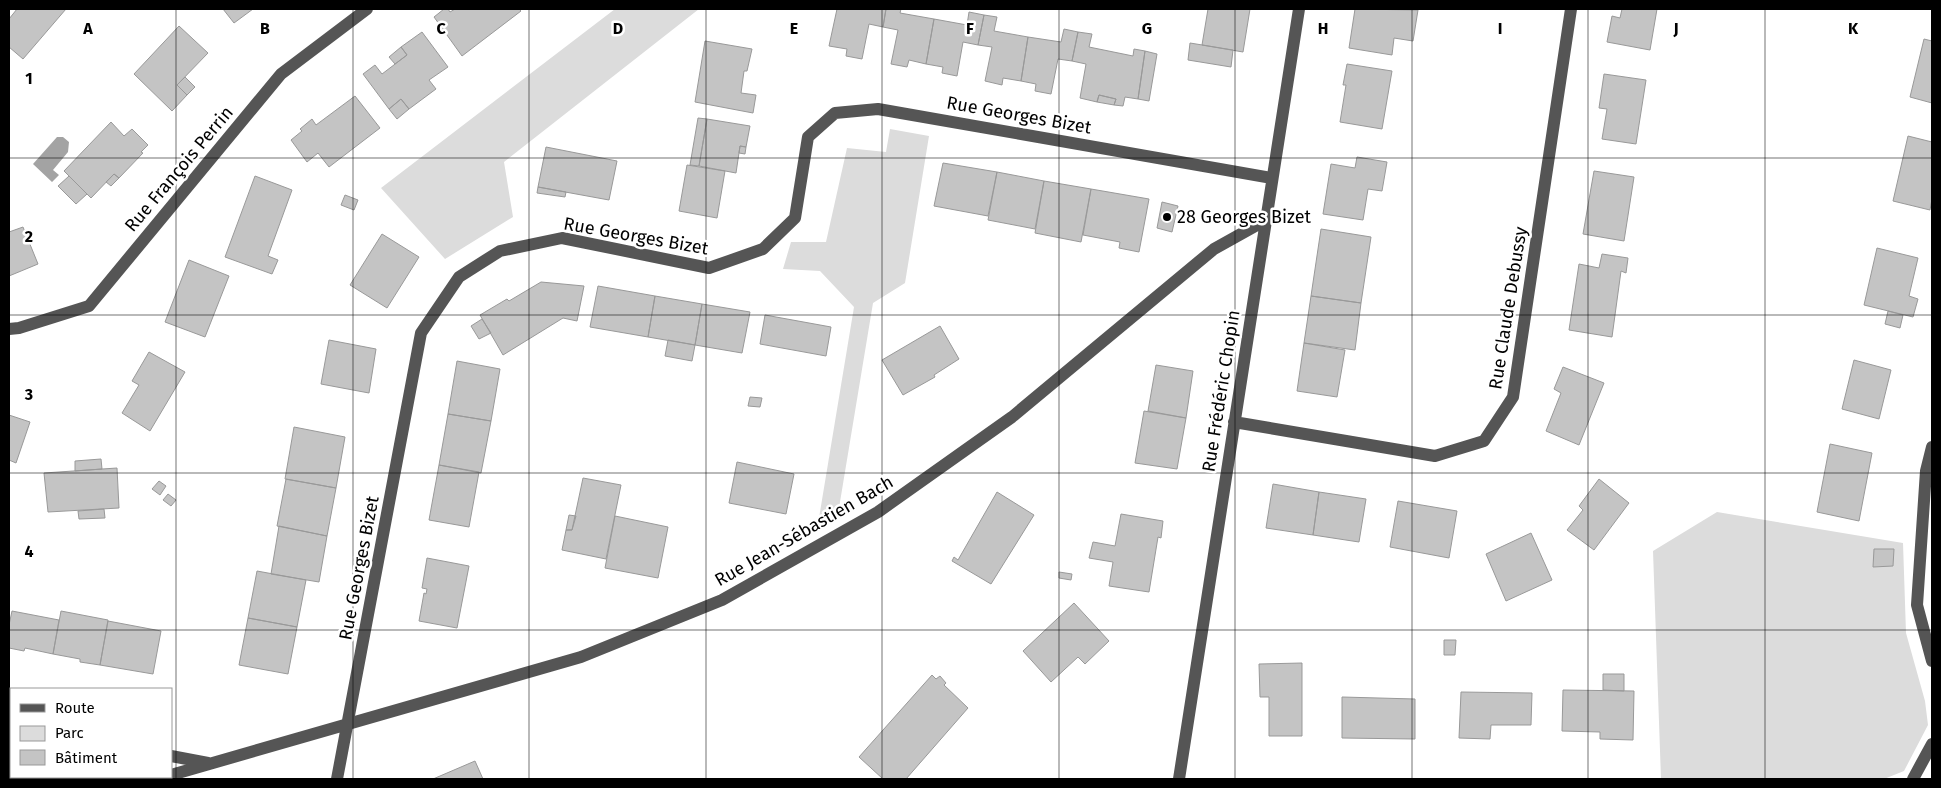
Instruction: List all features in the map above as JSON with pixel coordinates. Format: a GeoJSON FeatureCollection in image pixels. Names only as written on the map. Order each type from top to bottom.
{"type":"FeatureCollection","features":[{"type":"Feature","properties":{"kind":"street","name":"Rue François Perrin"},"geometry":{"type":"LineString","coordinates":[[9,329],[19,328],[89,306],[282,74],[367,9]]}},
{"type":"Feature","properties":{"kind":"street","name":"Rue Frédéric Chopin"},"geometry":{"type":"LineString","coordinates":[[1179,779],[1299,9]]}},
{"type":"Feature","properties":{"kind":"street","name":"Rue Claude Debussy"},"geometry":{"type":"LineString","coordinates":[[1234,422],[1435,456],[1484,441],[1513,397],[1571,9]]}},
{"type":"Feature","properties":{"kind":"street","name":"Rue Georges Bizet"},"geometry":{"type":"LineString","coordinates":[[337,779],[420,333],[459,276],[500,251],[562,238],[710,268],[762,250],[795,218],[808,137],[835,113],[878,109],[1272,178]]}},
{"type":"Feature","properties":{"kind":"street","name":"Rue Jean-Sébastien Bach"},"geometry":{"type":"LineString","coordinates":[[172,775],[581,657],[722,600],[878,512],[1012,417],[1214,249],[1266,220]]}},
{"type":"Feature","properties":{"kind":"street"},"geometry":{"type":"LineString","coordinates":[[1932,447],[1926,471],[1917,605],[1932,661]]}},
{"type":"Feature","properties":{"kind":"street"},"geometry":{"type":"LineString","coordinates":[[1913,779],[1932,744]]}},
{"type":"Feature","properties":{"kind":"street"},"geometry":{"type":"LineString","coordinates":[[172,756],[212,764]]}},
{"type":"Feature","properties":{"kind":"green space"},"geometry":{"type":"Polygon","coordinates":[[[615,9],[699,9],[504,162],[513,217],[445,259],[381,188],[615,9]]]}},
{"type":"Feature","properties":{"kind":"green space"},"geometry":{"type":"Polygon","coordinates":[[[890,129],[929,136],[905,283],[873,303],[838,514],[818,524],[854,307],[820,271],[783,269],[791,242],[826,242],[847,148],[886,152],[890,129]]]}},
{"type":"Feature","properties":{"kind":"green space"},"geometry":{"type":"Polygon","coordinates":[[[1717,512],[1903,543],[1906,633],[1925,701],[1928,725],[1904,771],[1884,779],[1661,779],[1653,551],[1717,512]]]}},
{"type":"Feature","properties":{"kind":"shaded area"},"geometry":{"type":"Polygon","coordinates":[[[57,137],[63,137],[69,142],[68,152],[53,170],[59,175],[52,182],[33,164],[57,137]]]}},
{"type":"Feature","properties":{"kind":"building"},"geometry":{"type":"Polygon","coordinates":[[[17,9],[66,9],[23,59],[9,47],[9,19],[17,9]]]}},
{"type":"Feature","properties":{"kind":"building"},"geometry":{"type":"Polygon","coordinates":[[[223,9],[253,9],[234,23],[223,9]]]}},
{"type":"Feature","properties":{"kind":"building"},"geometry":{"type":"Polygon","coordinates":[[[444,9],[448,9],[450,12],[455,9],[519,9],[521,11],[462,56],[434,17],[444,9]]]}},
{"type":"Feature","properties":{"kind":"building"},"geometry":{"type":"Polygon","coordinates":[[[837,9],[886,9],[883,27],[869,24],[862,59],[846,56],[847,49],[829,46],[837,9]]]}},
{"type":"Feature","properties":{"kind":"building"},"geometry":{"type":"Polygon","coordinates":[[[886,9],[901,9],[900,13],[934,19],[926,64],[909,60],[907,67],[891,64],[898,30],[883,27],[886,9]]]}},
{"type":"Feature","properties":{"kind":"building"},"geometry":{"type":"Polygon","coordinates":[[[1208,9],[1250,9],[1243,52],[1202,45],[1208,9]]]}},
{"type":"Feature","properties":{"kind":"building"},"geometry":{"type":"Polygon","coordinates":[[[1355,9],[1418,10],[1413,41],[1394,38],[1392,55],[1349,48],[1355,9]]]}},
{"type":"Feature","properties":{"kind":"building"},"geometry":{"type":"Polygon","coordinates":[[[1622,9],[1657,9],[1650,50],[1607,42],[1612,16],[1620,18],[1622,9]]]}},
{"type":"Feature","properties":{"kind":"building"},"geometry":{"type":"Polygon","coordinates":[[[969,12],[984,15],[978,45],[963,42],[957,76],[942,73],[943,67],[926,64],[934,19],[967,25],[969,12]]]}},
{"type":"Feature","properties":{"kind":"building"},"geometry":{"type":"Polygon","coordinates":[[[984,15],[997,17],[994,31],[1028,37],[1021,81],[1003,78],[1002,85],[985,81],[992,47],[978,45],[984,15]]]}},
{"type":"Feature","properties":{"kind":"building"},"geometry":{"type":"Polygon","coordinates":[[[179,26],[208,53],[177,85],[187,95],[172,111],[134,74],[179,26]]]}},
{"type":"Feature","properties":{"kind":"building"},"geometry":{"type":"Polygon","coordinates":[[[1064,29],[1078,32],[1072,61],[1058,59],[1051,94],[1035,91],[1036,84],[1021,81],[1028,37],[1061,42],[1064,29]]]}},
{"type":"Feature","properties":{"kind":"building"},"geometry":{"type":"Polygon","coordinates":[[[422,32],[448,67],[429,80],[436,89],[409,109],[401,99],[389,109],[363,74],[375,65],[382,74],[407,55],[401,47],[422,32]]]}},
{"type":"Feature","properties":{"kind":"building"},"geometry":{"type":"Polygon","coordinates":[[[1078,32],[1092,34],[1089,47],[1133,56],[1134,49],[1145,51],[1138,99],[1125,97],[1123,106],[1114,105],[1116,99],[1099,95],[1097,102],[1080,98],[1086,64],[1072,61],[1078,32]]]}},
{"type":"Feature","properties":{"kind":"building"},"geometry":{"type":"Polygon","coordinates":[[[1924,39],[1932,41],[1932,103],[1910,97],[1924,39]]]}},
{"type":"Feature","properties":{"kind":"building"},"geometry":{"type":"Polygon","coordinates":[[[705,41],[752,49],[747,71],[744,71],[741,93],[756,95],[753,113],[695,102],[705,41]]]}},
{"type":"Feature","properties":{"kind":"building"},"geometry":{"type":"Polygon","coordinates":[[[1190,43],[1233,50],[1231,67],[1188,60],[1190,43]]]}},
{"type":"Feature","properties":{"kind":"building"},"geometry":{"type":"Polygon","coordinates":[[[401,47],[407,55],[395,64],[389,57],[401,47]]]}},
{"type":"Feature","properties":{"kind":"building"},"geometry":{"type":"Polygon","coordinates":[[[1145,51],[1157,54],[1149,101],[1138,99],[1145,51]]]}},
{"type":"Feature","properties":{"kind":"building"},"geometry":{"type":"Polygon","coordinates":[[[1347,64],[1392,71],[1382,129],[1340,122],[1346,85],[1343,85],[1347,64]]]}},
{"type":"Feature","properties":{"kind":"building"},"geometry":{"type":"Polygon","coordinates":[[[1604,74],[1646,80],[1636,144],[1602,139],[1607,109],[1599,108],[1604,74]]]}},
{"type":"Feature","properties":{"kind":"building"},"geometry":{"type":"Polygon","coordinates":[[[185,77],[195,87],[187,95],[177,85],[185,77]]]}},
{"type":"Feature","properties":{"kind":"building"},"geometry":{"type":"Polygon","coordinates":[[[1099,95],[1116,99],[1114,105],[1097,102],[1099,95]]]}},
{"type":"Feature","properties":{"kind":"building"},"geometry":{"type":"Polygon","coordinates":[[[355,96],[380,128],[329,167],[318,153],[307,162],[291,140],[312,119],[316,125],[355,96]]]}},
{"type":"Feature","properties":{"kind":"building"},"geometry":{"type":"Polygon","coordinates":[[[401,99],[409,109],[397,119],[389,109],[401,99]]]}},
{"type":"Feature","properties":{"kind":"building"},"geometry":{"type":"Polygon","coordinates":[[[698,118],[707,119],[699,166],[690,165],[698,118]]]}},
{"type":"Feature","properties":{"kind":"building"},"geometry":{"type":"Polygon","coordinates":[[[707,119],[750,126],[746,147],[740,146],[736,173],[699,166],[707,119]]]}},
{"type":"Feature","properties":{"kind":"building"},"geometry":{"type":"Polygon","coordinates":[[[111,122],[124,136],[132,129],[148,145],[141,152],[143,153],[119,178],[114,174],[91,198],[64,171],[111,122]]]}},
{"type":"Feature","properties":{"kind":"building"},"geometry":{"type":"Polygon","coordinates":[[[1908,136],[1932,142],[1932,199],[1930,210],[1893,201],[1908,136]]]}},
{"type":"Feature","properties":{"kind":"building"},"geometry":{"type":"Polygon","coordinates":[[[740,146],[746,147],[745,154],[739,153],[740,146]]]}},
{"type":"Feature","properties":{"kind":"building"},"geometry":{"type":"Polygon","coordinates":[[[546,147],[617,161],[609,200],[538,187],[546,147]]]}},
{"type":"Feature","properties":{"kind":"building"},"geometry":{"type":"Polygon","coordinates":[[[1357,157],[1387,162],[1382,191],[1368,189],[1363,220],[1323,214],[1331,164],[1355,168],[1357,157]]]}},
{"type":"Feature","properties":{"kind":"building"},"geometry":{"type":"Polygon","coordinates":[[[943,163],[997,172],[988,216],[934,206],[943,163]]]}},
{"type":"Feature","properties":{"kind":"building"},"geometry":{"type":"Polygon","coordinates":[[[687,165],[725,171],[717,218],[679,211],[687,165]]]}},
{"type":"Feature","properties":{"kind":"building"},"geometry":{"type":"Polygon","coordinates":[[[1594,171],[1634,177],[1624,241],[1583,234],[1594,171]]]}},
{"type":"Feature","properties":{"kind":"building"},"geometry":{"type":"Polygon","coordinates":[[[997,172],[1044,181],[1035,229],[988,220],[997,172]]]}},
{"type":"Feature","properties":{"kind":"building"},"geometry":{"type":"Polygon","coordinates":[[[114,174],[119,178],[111,186],[106,182],[114,174]]]}},
{"type":"Feature","properties":{"kind":"building"},"geometry":{"type":"Polygon","coordinates":[[[69,176],[87,194],[76,204],[58,186],[69,176]]]}},
{"type":"Feature","properties":{"kind":"building"},"geometry":{"type":"Polygon","coordinates":[[[255,176],[292,190],[268,256],[278,260],[272,274],[225,257],[255,176]]]}},
{"type":"Feature","properties":{"kind":"building"},"geometry":{"type":"Polygon","coordinates":[[[1044,181],[1091,189],[1081,242],[1035,233],[1044,181]]]}},
{"type":"Feature","properties":{"kind":"building"},"geometry":{"type":"Polygon","coordinates":[[[538,187],[566,192],[565,197],[537,193],[538,187]]]}},
{"type":"Feature","properties":{"kind":"building"},"geometry":{"type":"Polygon","coordinates":[[[1091,189],[1149,199],[1139,252],[1119,248],[1120,242],[1083,235],[1091,189]]]}},
{"type":"Feature","properties":{"kind":"building"},"geometry":{"type":"Polygon","coordinates":[[[345,195],[358,200],[354,210],[341,205],[345,195]]]}},
{"type":"Feature","properties":{"kind":"building","name":"28 Georges Bizet"},"geometry":{"type":"Polygon","coordinates":[[[1162,202],[1178,206],[1172,232],[1157,228],[1162,202]]]}},
{"type":"Feature","properties":{"kind":"building"},"geometry":{"type":"Polygon","coordinates":[[[23,227],[38,264],[9,276],[9,232],[23,227]]]}},
{"type":"Feature","properties":{"kind":"building"},"geometry":{"type":"Polygon","coordinates":[[[1321,229],[1371,237],[1361,303],[1311,296],[1321,229]]]}},
{"type":"Feature","properties":{"kind":"building"},"geometry":{"type":"Polygon","coordinates":[[[382,234],[419,257],[387,308],[350,285],[382,234]]]}},
{"type":"Feature","properties":{"kind":"building"},"geometry":{"type":"Polygon","coordinates":[[[1877,248],[1918,258],[1909,296],[1918,299],[1913,317],[1864,305],[1877,248]]]}},
{"type":"Feature","properties":{"kind":"building"},"geometry":{"type":"Polygon","coordinates":[[[1602,254],[1628,258],[1626,273],[1621,271],[1612,337],[1569,330],[1579,264],[1599,268],[1602,254]]]}},
{"type":"Feature","properties":{"kind":"building"},"geometry":{"type":"Polygon","coordinates":[[[189,260],[229,276],[205,337],[165,322],[189,260]]]}},
{"type":"Feature","properties":{"kind":"building"},"geometry":{"type":"Polygon","coordinates":[[[541,282],[584,286],[577,321],[563,318],[503,355],[480,315],[541,282]]]}},
{"type":"Feature","properties":{"kind":"building"},"geometry":{"type":"Polygon","coordinates":[[[598,286],[655,296],[648,337],[590,327],[598,286]]]}},
{"type":"Feature","properties":{"kind":"building"},"geometry":{"type":"Polygon","coordinates":[[[655,296],[702,304],[695,345],[648,337],[655,296]]]}},
{"type":"Feature","properties":{"kind":"building"},"geometry":{"type":"Polygon","coordinates":[[[1311,296],[1361,303],[1355,350],[1304,343],[1311,296]]]}},
{"type":"Feature","properties":{"kind":"building"},"geometry":{"type":"Polygon","coordinates":[[[702,304],[750,312],[742,353],[695,345],[702,304]]]}},
{"type":"Feature","properties":{"kind":"building"},"geometry":{"type":"Polygon","coordinates":[[[1888,311],[1903,315],[1900,328],[1885,324],[1888,311]]]}},
{"type":"Feature","properties":{"kind":"building"},"geometry":{"type":"Polygon","coordinates":[[[765,315],[831,327],[826,356],[760,344],[765,315]]]}},
{"type":"Feature","properties":{"kind":"building"},"geometry":{"type":"Polygon","coordinates":[[[482,319],[491,333],[479,339],[471,326],[482,319]]]}},
{"type":"Feature","properties":{"kind":"building"},"geometry":{"type":"Polygon","coordinates":[[[940,326],[959,359],[934,375],[935,377],[903,395],[882,360],[940,326]]]}},
{"type":"Feature","properties":{"kind":"building"},"geometry":{"type":"Polygon","coordinates":[[[329,340],[376,349],[369,393],[321,384],[329,340]]]}},
{"type":"Feature","properties":{"kind":"building"},"geometry":{"type":"Polygon","coordinates":[[[668,340],[695,345],[692,361],[665,356],[668,340]]]}},
{"type":"Feature","properties":{"kind":"building"},"geometry":{"type":"Polygon","coordinates":[[[1304,343],[1345,350],[1337,397],[1297,391],[1304,343]]]}},
{"type":"Feature","properties":{"kind":"building"},"geometry":{"type":"Polygon","coordinates":[[[149,352],[185,372],[150,431],[122,413],[139,385],[132,381],[149,352]]]}},
{"type":"Feature","properties":{"kind":"building"},"geometry":{"type":"Polygon","coordinates":[[[1854,360],[1891,370],[1879,419],[1842,409],[1854,360]]]}},
{"type":"Feature","properties":{"kind":"building"},"geometry":{"type":"Polygon","coordinates":[[[457,361],[500,369],[491,421],[448,414],[457,361]]]}},
{"type":"Feature","properties":{"kind":"building"},"geometry":{"type":"Polygon","coordinates":[[[1156,365],[1193,371],[1186,418],[1148,411],[1156,365]]]}},
{"type":"Feature","properties":{"kind":"building"},"geometry":{"type":"Polygon","coordinates":[[[1563,367],[1604,383],[1579,445],[1546,431],[1561,393],[1554,389],[1563,367]]]}},
{"type":"Feature","properties":{"kind":"building"},"geometry":{"type":"Polygon","coordinates":[[[750,397],[762,398],[760,407],[748,406],[750,397]]]}},
{"type":"Feature","properties":{"kind":"building"},"geometry":{"type":"Polygon","coordinates":[[[1144,411],[1186,418],[1177,469],[1135,463],[1144,411]]]}},
{"type":"Feature","properties":{"kind":"building"},"geometry":{"type":"Polygon","coordinates":[[[448,414],[491,421],[481,473],[439,465],[448,414]]]}},
{"type":"Feature","properties":{"kind":"building"},"geometry":{"type":"Polygon","coordinates":[[[9,415],[30,422],[16,463],[9,460],[9,415]]]}},
{"type":"Feature","properties":{"kind":"building"},"geometry":{"type":"Polygon","coordinates":[[[294,427],[345,437],[336,488],[285,479],[294,427]]]}},
{"type":"Feature","properties":{"kind":"building"},"geometry":{"type":"Polygon","coordinates":[[[1830,444],[1872,453],[1859,521],[1817,512],[1830,444]]]}},
{"type":"Feature","properties":{"kind":"building"},"geometry":{"type":"Polygon","coordinates":[[[101,459],[102,469],[75,471],[75,461],[101,459]]]}},
{"type":"Feature","properties":{"kind":"building"},"geometry":{"type":"Polygon","coordinates":[[[737,462],[794,474],[786,514],[729,503],[737,462]]]}},
{"type":"Feature","properties":{"kind":"building"},"geometry":{"type":"Polygon","coordinates":[[[439,465],[479,472],[469,527],[429,520],[439,465]]]}},
{"type":"Feature","properties":{"kind":"building"},"geometry":{"type":"Polygon","coordinates":[[[117,468],[119,508],[48,512],[44,473],[117,468]]]}},
{"type":"Feature","properties":{"kind":"building"},"geometry":{"type":"Polygon","coordinates":[[[583,478],[621,485],[606,559],[562,550],[566,530],[572,530],[583,478]]]}},
{"type":"Feature","properties":{"kind":"building"},"geometry":{"type":"Polygon","coordinates":[[[286,479],[336,488],[327,536],[277,526],[286,479]]]}},
{"type":"Feature","properties":{"kind":"building"},"geometry":{"type":"Polygon","coordinates":[[[1599,479],[1629,503],[1594,550],[1567,530],[1583,510],[1579,506],[1599,479]]]}},
{"type":"Feature","properties":{"kind":"building"},"geometry":{"type":"Polygon","coordinates":[[[159,481],[166,486],[160,495],[152,489],[159,481]]]}},
{"type":"Feature","properties":{"kind":"building"},"geometry":{"type":"Polygon","coordinates":[[[1273,484],[1319,492],[1313,535],[1266,528],[1273,484]]]}},
{"type":"Feature","properties":{"kind":"building"},"geometry":{"type":"Polygon","coordinates":[[[997,492],[1034,515],[991,584],[952,561],[954,557],[958,560],[997,492]]]}},
{"type":"Feature","properties":{"kind":"building"},"geometry":{"type":"Polygon","coordinates":[[[1319,492],[1366,499],[1359,542],[1313,535],[1319,492]]]}},
{"type":"Feature","properties":{"kind":"building"},"geometry":{"type":"Polygon","coordinates":[[[168,494],[176,500],[171,506],[163,500],[168,494]]]}},
{"type":"Feature","properties":{"kind":"building"},"geometry":{"type":"Polygon","coordinates":[[[1398,501],[1457,511],[1449,558],[1390,547],[1398,501]]]}},
{"type":"Feature","properties":{"kind":"building"},"geometry":{"type":"Polygon","coordinates":[[[104,509],[105,518],[79,519],[78,511],[104,509]]]}},
{"type":"Feature","properties":{"kind":"building"},"geometry":{"type":"Polygon","coordinates":[[[1121,514],[1163,521],[1161,538],[1158,537],[1149,592],[1109,586],[1113,562],[1089,558],[1093,542],[1115,546],[1121,514]]]}},
{"type":"Feature","properties":{"kind":"building"},"geometry":{"type":"Polygon","coordinates":[[[569,515],[576,516],[572,530],[566,530],[569,515]]]}},
{"type":"Feature","properties":{"kind":"building"},"geometry":{"type":"Polygon","coordinates":[[[615,516],[668,527],[658,578],[605,568],[615,516]]]}},
{"type":"Feature","properties":{"kind":"building"},"geometry":{"type":"Polygon","coordinates":[[[279,526],[327,536],[319,582],[271,574],[279,526]]]}},
{"type":"Feature","properties":{"kind":"building"},"geometry":{"type":"Polygon","coordinates":[[[1531,533],[1552,580],[1506,601],[1486,554],[1531,533]]]}},
{"type":"Feature","properties":{"kind":"building"},"geometry":{"type":"Polygon","coordinates":[[[1874,549],[1894,549],[1893,566],[1873,567],[1874,549]]]}},
{"type":"Feature","properties":{"kind":"building"},"geometry":{"type":"Polygon","coordinates":[[[427,558],[469,566],[457,628],[419,621],[424,593],[426,594],[427,589],[422,588],[427,558]]]}},
{"type":"Feature","properties":{"kind":"building"},"geometry":{"type":"Polygon","coordinates":[[[257,571],[306,580],[297,627],[248,618],[257,571]]]}},
{"type":"Feature","properties":{"kind":"building"},"geometry":{"type":"Polygon","coordinates":[[[1059,572],[1072,574],[1071,580],[1059,578],[1059,572]]]}},
{"type":"Feature","properties":{"kind":"building"},"geometry":{"type":"Polygon","coordinates":[[[1074,603],[1109,641],[1085,664],[1078,657],[1051,682],[1023,651],[1074,603]]]}},
{"type":"Feature","properties":{"kind":"building"},"geometry":{"type":"Polygon","coordinates":[[[12,611],[59,620],[53,654],[25,648],[24,651],[9,648],[9,625],[12,611]]]}},
{"type":"Feature","properties":{"kind":"building"},"geometry":{"type":"Polygon","coordinates":[[[61,611],[108,620],[100,665],[80,662],[80,659],[53,654],[61,611]]]}},
{"type":"Feature","properties":{"kind":"building"},"geometry":{"type":"Polygon","coordinates":[[[248,618],[297,627],[288,674],[239,665],[248,618]]]}},
{"type":"Feature","properties":{"kind":"building"},"geometry":{"type":"Polygon","coordinates":[[[108,621],[161,631],[153,674],[100,665],[108,621]]]}},
{"type":"Feature","properties":{"kind":"building"},"geometry":{"type":"Polygon","coordinates":[[[1444,640],[1456,640],[1455,655],[1444,655],[1444,640]]]}},
{"type":"Feature","properties":{"kind":"building"},"geometry":{"type":"Polygon","coordinates":[[[1302,663],[1302,736],[1269,736],[1269,697],[1260,697],[1259,664],[1302,663]]]}},
{"type":"Feature","properties":{"kind":"building"},"geometry":{"type":"Polygon","coordinates":[[[1603,674],[1624,674],[1624,691],[1603,690],[1603,674]]]}},
{"type":"Feature","properties":{"kind":"building"},"geometry":{"type":"Polygon","coordinates":[[[932,675],[936,679],[940,676],[946,683],[944,685],[968,708],[906,779],[883,779],[859,757],[932,675]]]}},
{"type":"Feature","properties":{"kind":"building"},"geometry":{"type":"Polygon","coordinates":[[[1563,690],[1634,691],[1633,740],[1600,739],[1600,732],[1562,731],[1563,690]]]}},
{"type":"Feature","properties":{"kind":"building"},"geometry":{"type":"Polygon","coordinates":[[[1461,692],[1532,693],[1531,725],[1491,725],[1490,739],[1459,738],[1461,692]]]}},
{"type":"Feature","properties":{"kind":"building"},"geometry":{"type":"Polygon","coordinates":[[[1342,697],[1415,699],[1415,739],[1342,738],[1342,697]]]}},
{"type":"Feature","properties":{"kind":"building"},"geometry":{"type":"Polygon","coordinates":[[[475,761],[483,779],[433,779],[475,761]]]}},
{"type":"Feature","properties":{"kind":"place","name":"28 Georges Bizet"},"geometry":{"type":"Point","coordinates":[1167,217]}}]}
